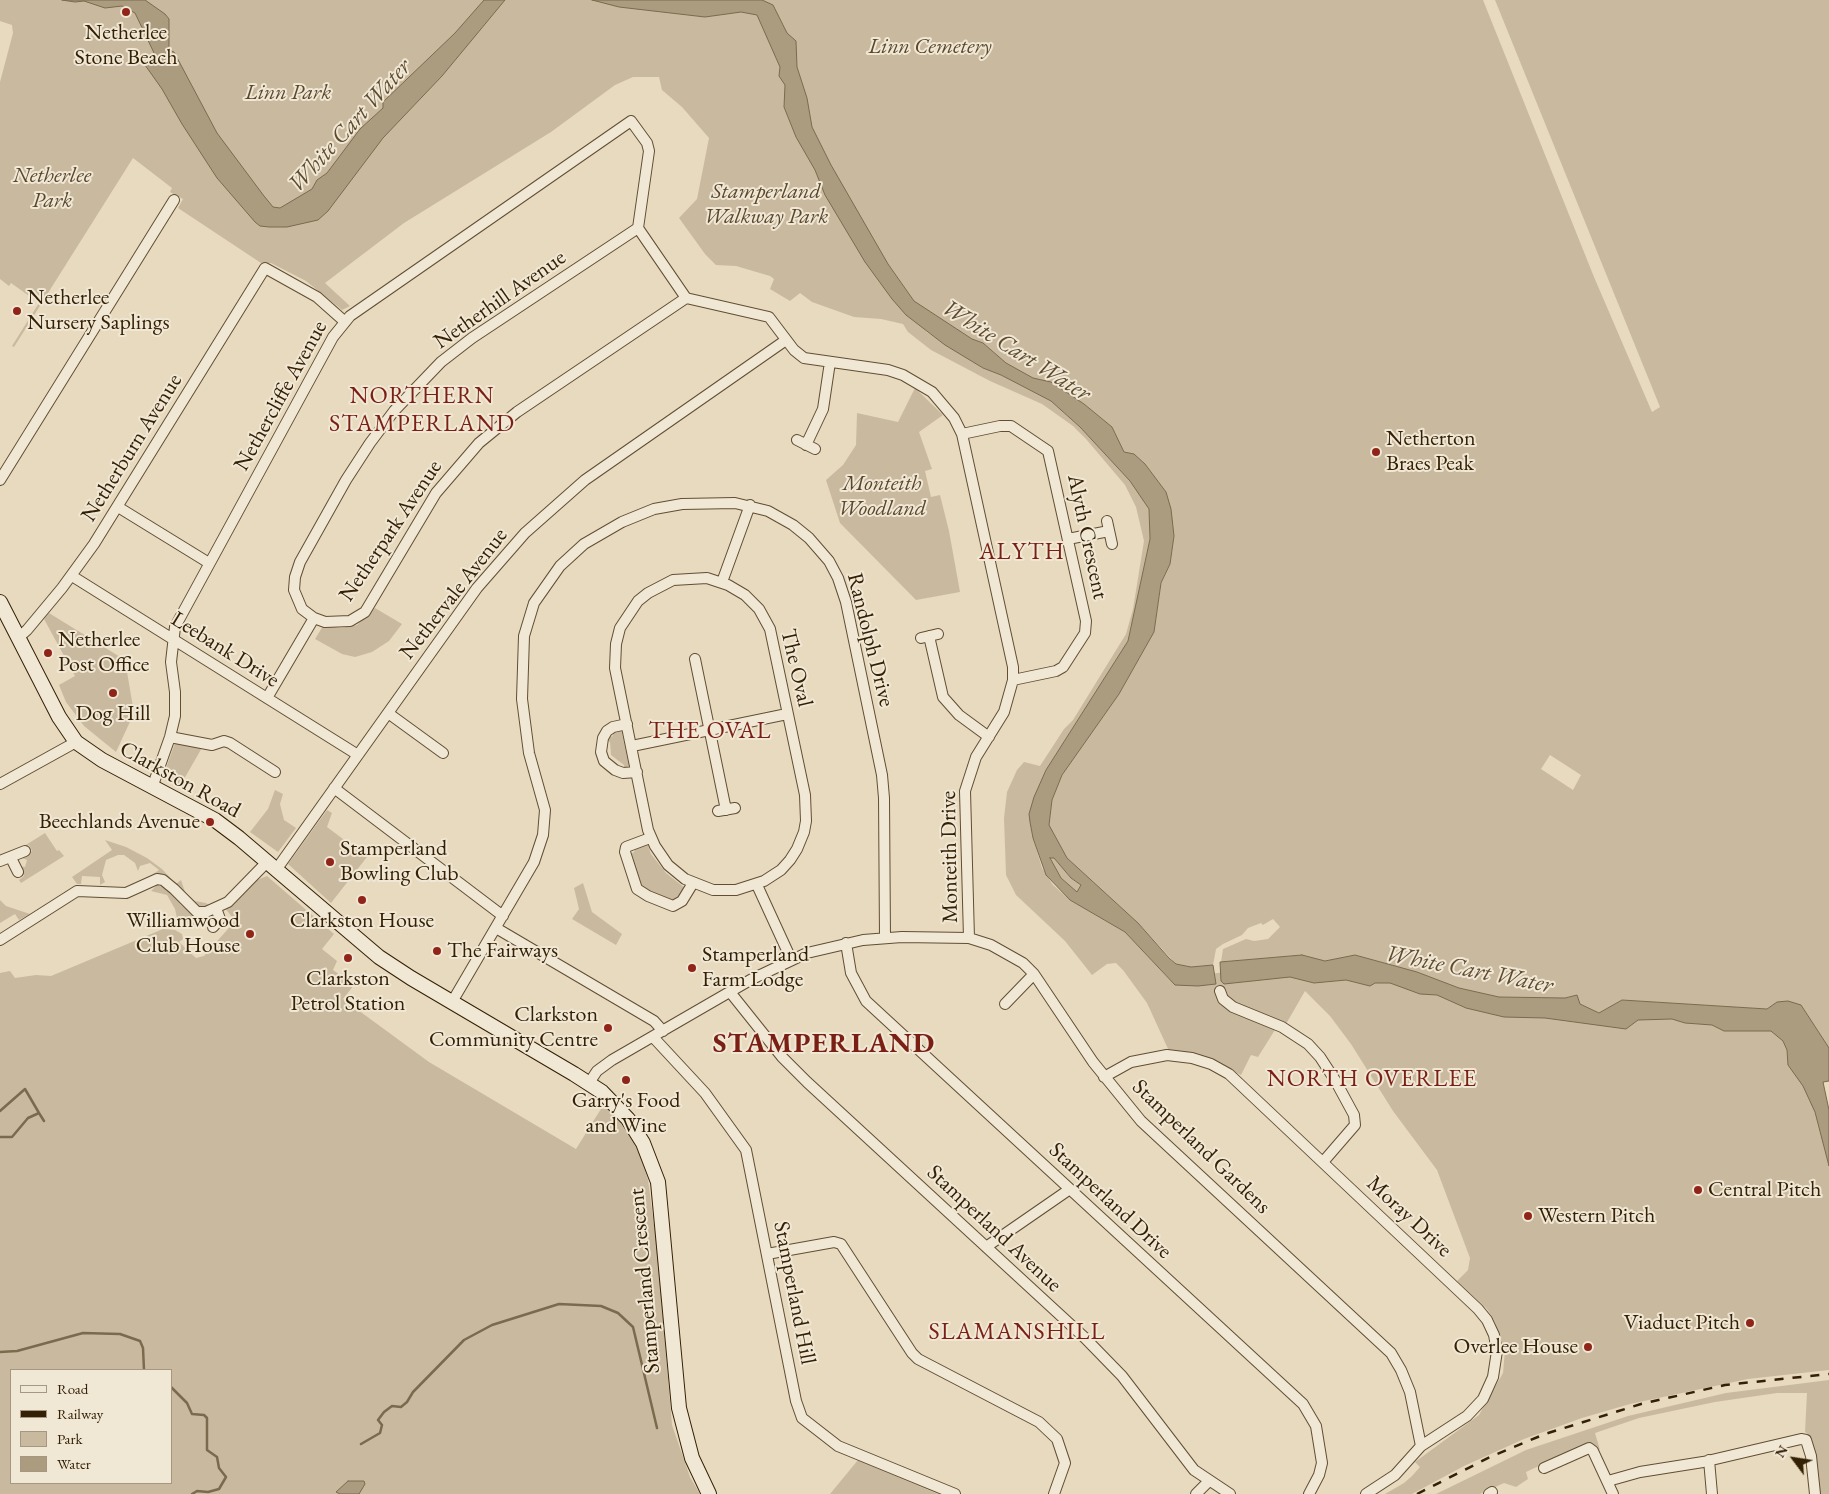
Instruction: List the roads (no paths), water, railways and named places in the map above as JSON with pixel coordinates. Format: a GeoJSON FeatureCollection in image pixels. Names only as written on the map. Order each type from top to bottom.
{"type":"FeatureCollection","features":[{"type":"Feature","properties":{"kind":"main road","name":"Clarkston Road"},"geometry":{"type":"LineString","coordinates":[[0,602],[60,717],[76,742],[102,760],[215,820],[379,957],[589,1083]]}},
{"type":"Feature","properties":{"kind":"main road","name":"Stamperland Crescent"},"geometry":{"type":"LineString","coordinates":[[589,1083],[602,1092],[628,1119],[643,1143],[655,1171],[664,1225],[679,1408],[692,1458],[709,1494]]}},
{"type":"Feature","properties":{"kind":"street","name":"Nethercliffe Avenue"},"geometry":{"type":"LineString","coordinates":[[153,786],[170,737],[175,716],[175,692],[171,662],[172,638],[175,627],[333,337],[344,321],[631,121],[647,143],[649,151],[638,228]]}},
{"type":"Feature","properties":{"kind":"street"},"geometry":{"type":"LineString","coordinates":[[0,480],[174,200]]}},
{"type":"Feature","properties":{"kind":"street"},"geometry":{"type":"LineString","coordinates":[[638,228],[686,298]]}},
{"type":"Feature","properties":{"kind":"street","name":"Netherhill Avenue"},"geometry":{"type":"LineString","coordinates":[[314,618],[302,609],[296,598],[295,577],[300,562],[346,480],[394,411],[441,362],[472,338],[638,228]]}},
{"type":"Feature","properties":{"kind":"street","name":"Netherburn Avenue"},"geometry":{"type":"LineString","coordinates":[[18,638],[27,630],[72,576],[118,507],[265,268],[317,297],[344,321]]}},
{"type":"Feature","properties":{"kind":"street","name":"Monteith Drive"},"geometry":{"type":"LineString","coordinates":[[686,298],[764,314],[774,322],[786,340],[804,358],[888,370],[919,383],[932,392],[946,408],[962,434],[1012,657],[1012,680],[1004,712],[976,757],[965,791],[969,938]]}},
{"type":"Feature","properties":{"kind":"street","name":"Netherpark Avenue"},"geometry":{"type":"LineString","coordinates":[[314,618],[325,622],[350,621],[365,612],[436,493],[479,443],[517,412],[686,298]]}},
{"type":"Feature","properties":{"kind":"street","name":"Nethervale Avenue"},"geometry":{"type":"LineString","coordinates":[[272,866],[334,788],[477,588],[503,556],[551,508],[585,480],[786,340]]}},
{"type":"Feature","properties":{"kind":"street"},"geometry":{"type":"LineString","coordinates":[[806,445],[823,409],[830,362]]}},
{"type":"Feature","properties":{"kind":"street","name":"Alyth Crescent"},"geometry":{"type":"LineString","coordinates":[[962,434],[1000,426],[1011,426],[1048,451],[1086,622],[1085,633],[1063,667],[1056,671],[1012,680]]}},
{"type":"Feature","properties":{"kind":"street","name":"Randolph Drive"},"geometry":{"type":"LineString","coordinates":[[452,1002],[534,862],[544,836],[545,810],[529,753],[522,699],[524,636],[530,614],[541,590],[560,566],[584,544],[629,519],[654,510],[682,504],[723,502],[750,505],[781,516],[809,538],[828,561],[843,592],[875,737],[884,791],[885,938]]}},
{"type":"Feature","properties":{"kind":"street"},"geometry":{"type":"LineString","coordinates":[[722,582],[750,505]]}},
{"type":"Feature","properties":{"kind":"street"},"geometry":{"type":"LineString","coordinates":[[118,507],[209,563]]}},
{"type":"Feature","properties":{"kind":"street"},"geometry":{"type":"LineString","coordinates":[[1068,539],[1108,526],[1112,544]]}},
{"type":"Feature","properties":{"kind":"street","name":"Leebank Drive"},"geometry":{"type":"LineString","coordinates":[[72,576],[358,755]]}},
{"type":"Feature","properties":{"kind":"street","name":"The Oval"},"geometry":{"type":"LineString","coordinates":[[701,578],[722,582],[750,599],[770,629],[787,714],[805,795],[806,821],[801,840],[790,860],[781,870],[757,885],[736,890],[718,890],[693,883],[668,865],[650,838],[615,657],[616,644],[624,620],[632,608],[648,593],[674,580],[701,578]]}},
{"type":"Feature","properties":{"kind":"street"},"geometry":{"type":"LineString","coordinates":[[267,698],[314,618]]}},
{"type":"Feature","properties":{"kind":"street"},"geometry":{"type":"LineString","coordinates":[[929,636],[943,698],[959,714],[989,737]]}},
{"type":"Feature","properties":{"kind":"street"},"geometry":{"type":"LineString","coordinates":[[695,659],[726,810]]}},
{"type":"Feature","properties":{"kind":"street"},"geometry":{"type":"LineString","coordinates":[[388,713],[443,753]]}},
{"type":"Feature","properties":{"kind":"street"},"geometry":{"type":"LineString","coordinates":[[632,746],[787,714]]}},
{"type":"Feature","properties":{"kind":"street"},"geometry":{"type":"LineString","coordinates":[[627,724],[613,727],[608,731],[603,738],[601,752],[604,761],[615,770],[623,773],[637,772]]}},
{"type":"Feature","properties":{"kind":"street"},"geometry":{"type":"LineString","coordinates":[[170,737],[212,745],[224,741],[230,743],[275,772]]}},
{"type":"Feature","properties":{"kind":"street"},"geometry":{"type":"LineString","coordinates":[[0,784],[76,742]]}},
{"type":"Feature","properties":{"kind":"street"},"geometry":{"type":"LineString","coordinates":[[334,788],[503,916]]}},
{"type":"Feature","properties":{"kind":"street"},"geometry":{"type":"LineString","coordinates":[[650,838],[626,848],[625,852],[637,889],[662,902],[677,906],[693,883]]}},
{"type":"Feature","properties":{"kind":"street"},"geometry":{"type":"LineString","coordinates":[[0,861],[25,852]]}},
{"type":"Feature","properties":{"kind":"street"},"geometry":{"type":"LineString","coordinates":[[11,858],[18,872]]}},
{"type":"Feature","properties":{"kind":"street"},"geometry":{"type":"LineString","coordinates":[[0,940],[49,907],[77,891],[126,893],[162,880],[197,912],[202,913],[228,902],[272,866]]}},
{"type":"Feature","properties":{"kind":"street"},"geometry":{"type":"LineString","coordinates":[[757,885],[792,959]]}},
{"type":"Feature","properties":{"kind":"street"},"geometry":{"type":"LineString","coordinates":[[213,927],[220,919],[216,908]]}},
{"type":"Feature","properties":{"kind":"street"},"geometry":{"type":"LineString","coordinates":[[496,928],[654,1022],[663,1031]]}},
{"type":"Feature","properties":{"kind":"street","name":"Stamperland Gardens"},"geometry":{"type":"LineString","coordinates":[[589,1083],[603,1066],[730,992],[792,959],[846,943],[885,938],[938,936],[969,938],[1006,952],[1034,974],[1104,1077],[1153,1133],[1391,1353],[1401,1370],[1410,1392],[1421,1446]]}},
{"type":"Feature","properties":{"kind":"street","name":"Stamperland Drive"},"geometry":{"type":"LineString","coordinates":[[846,943],[851,972],[866,1001],[1303,1404],[1316,1426],[1322,1463],[1309,1494]]}},
{"type":"Feature","properties":{"kind":"street"},"geometry":{"type":"LineString","coordinates":[[1005,1004],[1034,974]]}},
{"type":"Feature","properties":{"kind":"street"},"geometry":{"type":"LineString","coordinates":[[1220,991],[1223,999],[1233,1007],[1279,1022],[1316,1052],[1335,1080],[1356,1120],[1354,1128],[1323,1162]]}},
{"type":"Feature","properties":{"kind":"street","name":"Stamperland Avenue"},"geometry":{"type":"LineString","coordinates":[[730,992],[782,1057],[1100,1353],[1125,1380],[1194,1470],[1230,1494]]}},
{"type":"Feature","properties":{"kind":"street","name":"Stamperland Hill"},"geometry":{"type":"LineString","coordinates":[[653,1037],[705,1093],[747,1153],[796,1401],[802,1418],[838,1446],[955,1494]]}},
{"type":"Feature","properties":{"kind":"street","name":"Moray Drive"},"geometry":{"type":"LineString","coordinates":[[1104,1077],[1131,1062],[1156,1056],[1192,1058],[1211,1064],[1229,1074],[1478,1309],[1487,1320],[1494,1335],[1497,1351],[1496,1367],[1486,1393],[1467,1416],[1421,1446],[1395,1475],[1366,1494]]}},
{"type":"Feature","properties":{"kind":"street"},"geometry":{"type":"LineString","coordinates":[[986,1247],[1070,1189]]}},
{"type":"Feature","properties":{"kind":"street"},"geometry":{"type":"LineString","coordinates":[[766,1254],[834,1242],[841,1244],[912,1353],[918,1359],[1039,1422],[1058,1439],[1065,1463],[1054,1494]]}},
{"type":"Feature","properties":{"kind":"street"},"geometry":{"type":"LineString","coordinates":[[1608,1481],[1640,1472],[1806,1440],[1814,1471],[1815,1494]]}},
{"type":"Feature","properties":{"kind":"street"},"geometry":{"type":"LineString","coordinates":[[1544,1468],[1589,1448],[1593,1452],[1614,1494]]}},
{"type":"Feature","properties":{"kind":"street"},"geometry":{"type":"LineString","coordinates":[[1709,1460],[1712,1494]]}},
{"type":"Feature","properties":{"kind":"street"},"geometry":{"type":"LineString","coordinates":[[1196,1494],[1209,1481]]}},
{"type":"Feature","properties":{"kind":"water"},"geometry":{"type":"Polygon","coordinates":[[[62,0],[145,0],[165,14],[169,19],[169,50],[174,52],[217,133],[273,207],[280,208],[312,189],[317,180],[327,173],[360,129],[383,108],[383,102],[455,33],[484,0],[505,0],[442,76],[383,138],[328,211],[318,220],[287,227],[269,227],[260,226],[255,222],[217,178],[145,65],[155,55],[135,13],[122,6],[105,8],[84,1],[62,0]]]}},
{"type":"Feature","properties":{"kind":"water"},"geometry":{"type":"Polygon","coordinates":[[[592,0],[762,0],[773,5],[787,33],[796,41],[797,67],[807,98],[812,127],[831,165],[888,264],[914,301],[972,339],[983,343],[1006,363],[1033,378],[1051,382],[1084,404],[1112,427],[1124,452],[1134,454],[1145,464],[1166,492],[1171,509],[1174,536],[1170,564],[1161,583],[1154,632],[1119,694],[1062,775],[1052,800],[1049,825],[1067,858],[1138,923],[1169,958],[1176,964],[1191,967],[1213,965],[1216,984],[1198,986],[1175,985],[1125,932],[1070,900],[1046,875],[1033,838],[1030,822],[1029,814],[1034,797],[1046,770],[1128,641],[1150,539],[1149,509],[1130,481],[1080,427],[1051,401],[1001,375],[983,368],[945,345],[906,315],[892,299],[865,262],[825,195],[815,170],[796,137],[784,107],[785,85],[779,76],[780,67],[757,15],[741,12],[705,17],[619,7],[592,0]],[[1050,858],[1061,878],[1077,892],[1081,885],[1071,878],[1054,858],[1050,858]]]}},
{"type":"Feature","properties":{"kind":"water"},"geometry":{"type":"Polygon","coordinates":[[[1302,955],[1325,961],[1355,955],[1417,972],[1459,988],[1499,997],[1565,998],[1577,995],[1580,1004],[1599,1013],[1622,1000],[1767,1009],[1777,1002],[1788,1001],[1801,1005],[1829,1048],[1829,1081],[1823,1082],[1829,1110],[1829,1166],[1815,1112],[1803,1086],[1788,1065],[1787,1050],[1783,1041],[1771,1031],[1724,1031],[1712,1025],[1685,1023],[1672,1019],[1638,1020],[1626,1029],[1545,1018],[1504,1017],[1466,1008],[1437,995],[1420,994],[1390,983],[1375,983],[1370,986],[1346,980],[1314,983],[1290,977],[1224,984],[1221,981],[1220,962],[1302,955]]]}},
{"type":"Feature","properties":{"kind":"water"},"geometry":{"type":"Polygon","coordinates":[[[348,1481],[364,1481],[365,1484],[359,1494],[340,1494],[336,1492],[348,1481]]]}},
{"type":"Feature","properties":{"kind":"waterway"},"geometry":{"type":"LineString","coordinates":[[0,1111],[25,1089],[39,1113]]}},
{"type":"Feature","properties":{"kind":"waterway"},"geometry":{"type":"LineString","coordinates":[[0,1137],[12,1137],[28,1118],[39,1113],[44,1121]]}},
{"type":"Feature","properties":{"kind":"waterway"},"geometry":{"type":"LineString","coordinates":[[361,1444],[380,1433],[382,1425],[378,1420],[384,1412],[392,1406],[401,1407],[407,1402],[413,1392],[464,1340],[492,1325],[559,1304],[601,1306],[618,1313],[633,1327],[657,1428]]}},
{"type":"Feature","properties":{"kind":"waterway"},"geometry":{"type":"LineString","coordinates":[[0,1352],[17,1351],[83,1333],[120,1334],[140,1341],[143,1348],[144,1369]]}},
{"type":"Feature","properties":{"kind":"waterway"},"geometry":{"type":"LineString","coordinates":[[172,1388],[187,1403],[192,1414],[204,1415],[207,1418],[207,1450],[217,1457],[219,1468],[226,1477],[219,1489],[208,1492],[197,1491],[192,1494]]}},
{"type":"Feature","properties":{"kind":"railway"},"geometry":{"type":"LineString","coordinates":[[1417,1494],[1490,1457],[1545,1434],[1641,1404],[1725,1385],[1829,1374]]}},
{"type":"Feature","properties":{"kind":"place","name":"Netherlee Stone Beach"},"geometry":{"type":"Point","coordinates":[126,12]}},
{"type":"Feature","properties":{"kind":"place","name":"Netherlee Nursery Saplings"},"geometry":{"type":"Point","coordinates":[17,311]}},
{"type":"Feature","properties":{"kind":"place","name":"Netherton Braes Peak"},"geometry":{"type":"Point","coordinates":[1376,452]}},
{"type":"Feature","properties":{"kind":"place","name":"Netherlee Post Office"},"geometry":{"type":"Point","coordinates":[48,653]}},
{"type":"Feature","properties":{"kind":"place","name":"Dog Hill"},"geometry":{"type":"Point","coordinates":[113,693]}},
{"type":"Feature","properties":{"kind":"place","name":"Beechlands Avenue"},"geometry":{"type":"Point","coordinates":[210,822]}},
{"type":"Feature","properties":{"kind":"place","name":"Stamperland Bowling Club"},"geometry":{"type":"Point","coordinates":[330,862]}},
{"type":"Feature","properties":{"kind":"place","name":"Clarkston House"},"geometry":{"type":"Point","coordinates":[362,900]}},
{"type":"Feature","properties":{"kind":"place","name":"Williamwood Club House"},"geometry":{"type":"Point","coordinates":[250,934]}},
{"type":"Feature","properties":{"kind":"place","name":"The Fairways"},"geometry":{"type":"Point","coordinates":[437,951]}},
{"type":"Feature","properties":{"kind":"place","name":"Clarkston Petrol Station"},"geometry":{"type":"Point","coordinates":[348,958]}},
{"type":"Feature","properties":{"kind":"place","name":"Stamperland Farm Lodge"},"geometry":{"type":"Point","coordinates":[692,968]}},
{"type":"Feature","properties":{"kind":"place","name":"Clarkston Community Centre"},"geometry":{"type":"Point","coordinates":[608,1028]}},
{"type":"Feature","properties":{"kind":"place","name":"Garry's Food and Wine"},"geometry":{"type":"Point","coordinates":[626,1080]}},
{"type":"Feature","properties":{"kind":"place","name":"Central Pitch"},"geometry":{"type":"Point","coordinates":[1698,1190]}},
{"type":"Feature","properties":{"kind":"place","name":"Western Pitch"},"geometry":{"type":"Point","coordinates":[1528,1216]}},
{"type":"Feature","properties":{"kind":"place","name":"Viaduct Pitch"},"geometry":{"type":"Point","coordinates":[1750,1323]}},
{"type":"Feature","properties":{"kind":"place","name":"Overlee House"},"geometry":{"type":"Point","coordinates":[1588,1347]}},
{"type":"Feature","properties":{"kind":"district","name":"NORTHERN STAMPERLAND"},"geometry":{"type":"Point","coordinates":[422,410]}},
{"type":"Feature","properties":{"kind":"district","name":"ALYTH"},"geometry":{"type":"Point","coordinates":[1022,552]}},
{"type":"Feature","properties":{"kind":"district","name":"THE OVAL"},"geometry":{"type":"Point","coordinates":[710,731]}},
{"type":"Feature","properties":{"kind":"district","name":"STAMPERLAND"},"geometry":{"type":"Point","coordinates":[824,1044]}},
{"type":"Feature","properties":{"kind":"district","name":"NORTH OVERLEE"},"geometry":{"type":"Point","coordinates":[1372,1079]}},
{"type":"Feature","properties":{"kind":"district","name":"SLAMANSHILL"},"geometry":{"type":"Point","coordinates":[1017,1332]}},
{"type":"Feature","properties":{"kind":"park label","name":"Linn Cemetery"},"geometry":{"type":"Point","coordinates":[930,47]}},
{"type":"Feature","properties":{"kind":"park label","name":"Linn Park"},"geometry":{"type":"Point","coordinates":[288,93]}},
{"type":"Feature","properties":{"kind":"park label","name":"Netherlee Park"},"geometry":{"type":"Point","coordinates":[52,189]}},
{"type":"Feature","properties":{"kind":"park label","name":"Stamperland Walkway Park"},"geometry":{"type":"Point","coordinates":[766,204]}},
{"type":"Feature","properties":{"kind":"park label","name":"Monteith Woodland"},"geometry":{"type":"Point","coordinates":[882,496]}},
{"type":"Feature","properties":{"kind":"water label","name":"White Cart Water"},"geometry":{"type":"Point","coordinates":[350,126]}},
{"type":"Feature","properties":{"kind":"water label","name":"White Cart Water"},"geometry":{"type":"Point","coordinates":[1016,351]}},
{"type":"Feature","properties":{"kind":"water label","name":"White Cart Water"},"geometry":{"type":"Point","coordinates":[1469,970]}}]}
